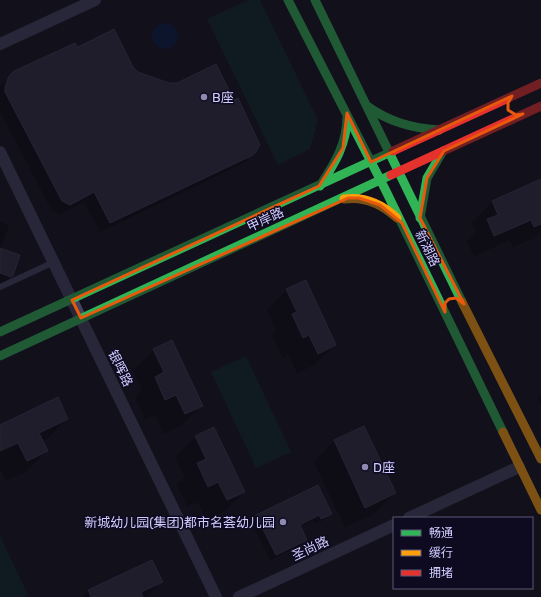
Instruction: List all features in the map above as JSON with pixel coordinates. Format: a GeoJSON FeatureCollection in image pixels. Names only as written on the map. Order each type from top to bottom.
{"type":"FeatureCollection","features":[{"type":"Feature","properties":{"kind":"main road","name":"新湖路"},"geometry":{"type":"LineString","coordinates":[[288,0],[402,223],[541,510]]}},
{"type":"Feature","properties":{"kind":"main road","name":"新湖路"},"geometry":{"type":"LineString","coordinates":[[315,0],[420,218],[541,458]]}},
{"type":"Feature","properties":{"kind":"main road","name":"甲岸路"},"geometry":{"type":"LineString","coordinates":[[0,332],[390,154],[541,82]]}},
{"type":"Feature","properties":{"kind":"main road"},"geometry":{"type":"LineString","coordinates":[[512,96],[508,103],[508,110],[516,115],[523,114]]}},
{"type":"Feature","properties":{"kind":"main road"},"geometry":{"type":"LineString","coordinates":[[366,105],[377,114],[398,124],[440,130]]}},
{"type":"Feature","properties":{"kind":"main road","name":"甲岸路"},"geometry":{"type":"LineString","coordinates":[[0,356],[541,106]]}},
{"type":"Feature","properties":{"kind":"main road"},"geometry":{"type":"LineString","coordinates":[[319,186],[343,148],[346,138],[347,113]]}},
{"type":"Feature","properties":{"kind":"main road"},"geometry":{"type":"LineString","coordinates":[[420,218],[427,178],[444,151]]}},
{"type":"Feature","properties":{"kind":"main road"},"geometry":{"type":"LineString","coordinates":[[336,201],[348,198],[359,198],[371,201],[392,213],[402,223]]}},
{"type":"Feature","properties":{"kind":"main road"},"geometry":{"type":"LineString","coordinates":[[445,312],[445,303],[449,299],[459,299],[464,304]]}},
{"type":"Feature","properties":{"kind":"street"},"geometry":{"type":"LineString","coordinates":[[0,44],[95,0]]}},
{"type":"Feature","properties":{"kind":"street","name":"银晖路"},"geometry":{"type":"LineString","coordinates":[[0,152],[216,597]]}},
{"type":"Feature","properties":{"kind":"street"},"geometry":{"type":"LineString","coordinates":[[411,517],[519,467]]}},
{"type":"Feature","properties":{"kind":"street","name":"圣尚路"},"geometry":{"type":"LineString","coordinates":[[239,597],[393,525]]}},
{"type":"Feature","properties":{"kind":"lane"},"geometry":{"type":"LineString","coordinates":[[0,287],[54,262]]}},
{"type":"Feature","properties":{"kind":"highlighted area"},"geometry":{"type":"Polygon","coordinates":[[[512,96],[508,103],[508,110],[516,115],[523,114],[444,151],[427,178],[420,218],[464,304],[456,298],[449,299],[445,303],[445,312],[402,223],[380,205],[359,198],[348,198],[81,318],[72,300],[319,186],[343,148],[347,113],[371,162],[512,96]]]}},
{"type":"Feature","properties":{"kind":"green space"},"geometry":{"type":"Polygon","coordinates":[[[248,0],[260,0],[318,120],[310,149],[278,165],[207,19],[248,0]]]}},
{"type":"Feature","properties":{"kind":"green space"},"geometry":{"type":"Polygon","coordinates":[[[246,356],[291,452],[256,468],[211,372],[246,356]]]}},
{"type":"Feature","properties":{"kind":"green space"},"geometry":{"type":"Polygon","coordinates":[[[0,536],[28,595],[24,597],[0,597],[0,536]]]}},
{"type":"Feature","properties":{"kind":"water"},"geometry":{"type":"Polygon","coordinates":[[[165,23],[174,27],[178,36],[174,45],[165,49],[156,45],[152,36],[156,27],[165,23]]]}},
{"type":"Feature","properties":{"kind":"building"},"geometry":{"type":"Polygon","coordinates":[[[114,29],[133,67],[138,72],[169,83],[177,83],[216,64],[234,100],[238,98],[260,145],[253,155],[110,223],[94,192],[70,205],[62,201],[5,92],[5,87],[9,76],[14,71],[75,43],[78,47],[114,29]]]}},
{"type":"Feature","properties":{"kind":"building"},"geometry":{"type":"Polygon","coordinates":[[[541,179],[541,224],[534,227],[531,220],[494,236],[487,219],[498,215],[492,201],[541,179]]]}},
{"type":"Feature","properties":{"kind":"building"},"geometry":{"type":"Polygon","coordinates":[[[0,248],[20,255],[13,276],[11,277],[0,273],[0,248]]]}},
{"type":"Feature","properties":{"kind":"building"},"geometry":{"type":"Polygon","coordinates":[[[306,280],[336,345],[318,354],[309,335],[303,338],[292,314],[297,312],[286,289],[306,280]]]}},
{"type":"Feature","properties":{"kind":"building"},"geometry":{"type":"Polygon","coordinates":[[[172,340],[203,406],[185,414],[176,395],[165,400],[155,377],[164,372],[153,349],[172,340]]]}},
{"type":"Feature","properties":{"kind":"building"},"geometry":{"type":"Polygon","coordinates":[[[58,397],[68,419],[39,433],[48,451],[27,461],[18,443],[0,451],[0,425],[58,397]]]}},
{"type":"Feature","properties":{"kind":"building","name":"D座"},"geometry":{"type":"Polygon","coordinates":[[[364,426],[396,493],[365,508],[334,440],[364,426]]]}},
{"type":"Feature","properties":{"kind":"building"},"geometry":{"type":"Polygon","coordinates":[[[214,427],[245,492],[227,500],[218,482],[208,487],[197,463],[206,459],[195,436],[214,427]]]}},
{"type":"Feature","properties":{"kind":"building","name":"新城幼儿园(集团)都市名荟幼儿园"},"geometry":{"type":"Polygon","coordinates":[[[318,485],[332,514],[321,519],[319,515],[300,525],[307,540],[276,555],[256,515],[318,485]]]}},
{"type":"Feature","properties":{"kind":"building"},"geometry":{"type":"Polygon","coordinates":[[[152,560],[163,582],[141,592],[143,597],[91,597],[88,590],[152,560]]]}},
{"type":"Feature","properties":{"kind":"traffic: fast"},"geometry":{"type":"LineString","coordinates":[[288,0],[385,189],[503,432]]}},
{"type":"Feature","properties":{"kind":"traffic: fast"},"geometry":{"type":"LineString","coordinates":[[315,0],[462,302]]}},
{"type":"Feature","properties":{"kind":"traffic: fast"},"geometry":{"type":"LineString","coordinates":[[367,106],[375,112],[392,120],[419,128],[439,130]]}},
{"type":"Feature","properties":{"kind":"traffic: fast"},"geometry":{"type":"LineString","coordinates":[[320,186],[339,153],[345,136],[347,116]]}},
{"type":"Feature","properties":{"kind":"traffic: fast"},"geometry":{"type":"LineString","coordinates":[[0,332],[393,151]]}},
{"type":"Feature","properties":{"kind":"traffic: fast"},"geometry":{"type":"LineString","coordinates":[[420,218],[427,178],[443,151]]}},
{"type":"Feature","properties":{"kind":"traffic: fast"},"geometry":{"type":"LineString","coordinates":[[0,356],[391,175]]}},
{"type":"Feature","properties":{"kind":"traffic: slow"},"geometry":{"type":"LineString","coordinates":[[344,199],[352,198],[373,202],[397,218]]}},
{"type":"Feature","properties":{"kind":"traffic: slow"},"geometry":{"type":"LineString","coordinates":[[462,302],[541,459]]}},
{"type":"Feature","properties":{"kind":"traffic: slow"},"geometry":{"type":"LineString","coordinates":[[503,432],[541,510]]}},
{"type":"Feature","properties":{"kind":"traffic: jam"},"geometry":{"type":"LineString","coordinates":[[393,151],[541,83]]}},
{"type":"Feature","properties":{"kind":"traffic: jam"},"geometry":{"type":"LineString","coordinates":[[391,175],[541,106]]}},
{"type":"Feature","properties":{"kind":"place","name":"B座"},"geometry":{"type":"Point","coordinates":[204,97]}},
{"type":"Feature","properties":{"kind":"place","name":"D座"},"geometry":{"type":"Point","coordinates":[365,467]}},
{"type":"Feature","properties":{"kind":"place","name":"新城幼儿园(集团)都市名荟幼儿园"},"geometry":{"type":"Point","coordinates":[283,522]}}]}
